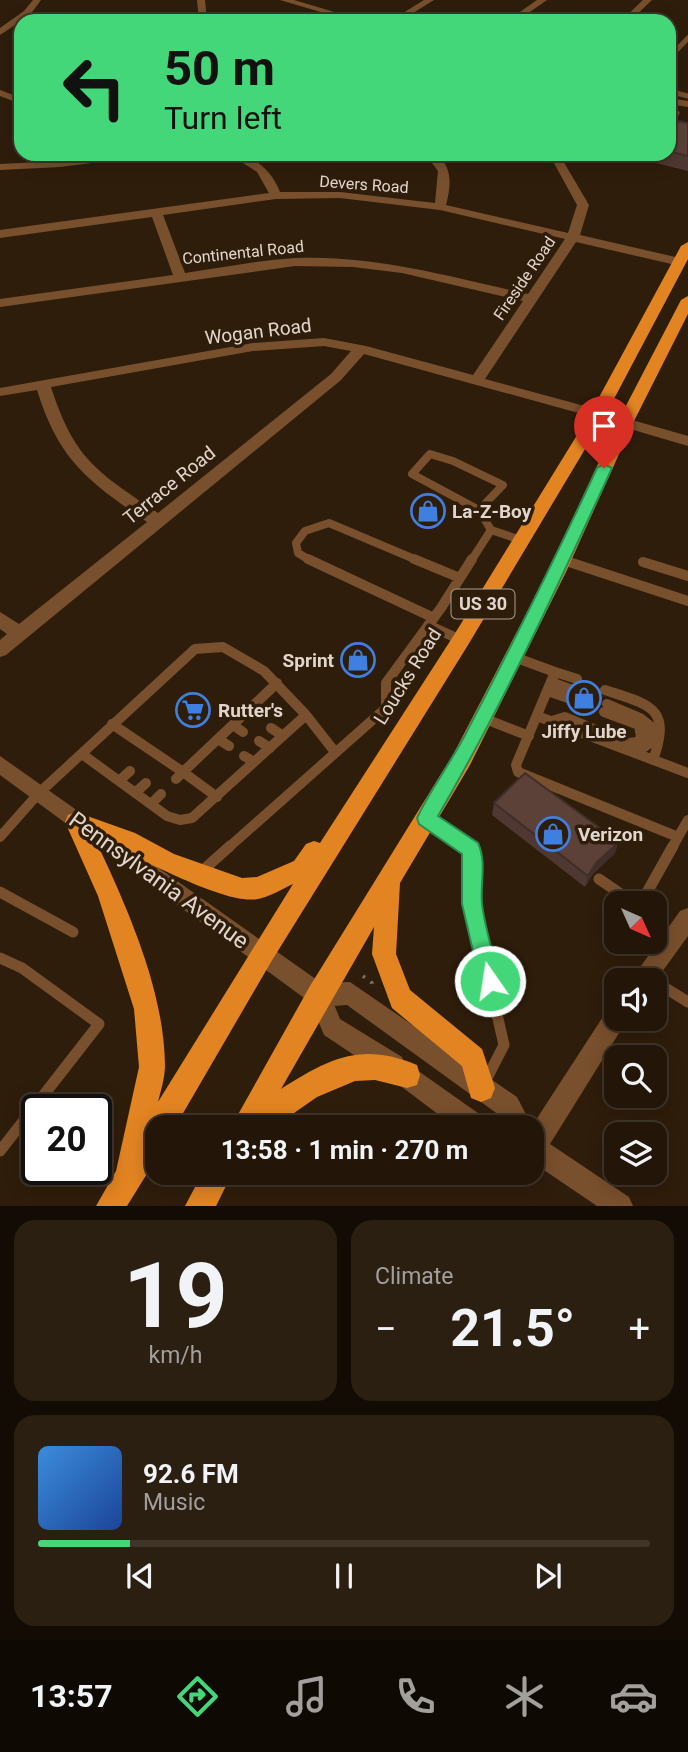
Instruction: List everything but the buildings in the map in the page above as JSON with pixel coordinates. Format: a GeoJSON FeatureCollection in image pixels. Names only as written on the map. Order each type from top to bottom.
{"type":"FeatureCollection","features":[{"type":"Feature","properties":{"kind":"highway","name":"Loucks Road"},"geometry":{"type":"LineString","coordinates":[[166,1115],[262,954],[461,639],[597,414],[684,254]]}},
{"type":"Feature","properties":{"kind":"highway","name":"US 30"},"geometry":{"type":"LineString","coordinates":[[252,1115],[319,995],[389,881],[483,718],[563,559],[625,423],[688,300]]}},
{"type":"Feature","properties":{"kind":"highway"},"geometry":{"type":"LineString","coordinates":[[76,822],[127,840],[167,862],[200,874],[242,889],[258,888],[302,869],[338,816],[371,784]]}},
{"type":"Feature","properties":{"kind":"highway"},"geometry":{"type":"LineString","coordinates":[[76,822],[122,926],[147,1009],[152,1067],[129,1178]]}},
{"type":"Feature","properties":{"kind":"highway"},"geometry":{"type":"LineString","coordinates":[[389,881],[384,954],[401,999],[473,1058],[481,1088]]}},
{"type":"Feature","properties":{"kind":"highway"},"geometry":{"type":"LineString","coordinates":[[268,1115],[300,1092],[332,1076],[370,1066],[407,1075]]}},
{"type":"Feature","properties":{"kind":"highway","name":"Loucks Road"},"geometry":{"type":"LineString","coordinates":[[111,1206],[145,1150]]}},
{"type":"Feature","properties":{"kind":"highway"},"geometry":{"type":"LineString","coordinates":[[200,1206],[212,1185]]}},
{"type":"Feature","properties":{"kind":"street"},"geometry":{"type":"LineString","coordinates":[[26,14],[37,0]]}},
{"type":"Feature","properties":{"kind":"street"},"geometry":{"type":"LineString","coordinates":[[284,0],[336,14]]}},
{"type":"Feature","properties":{"kind":"street"},"geometry":{"type":"LineString","coordinates":[[310,7],[323,0]]}},
{"type":"Feature","properties":{"kind":"street"},"geometry":{"type":"LineString","coordinates":[[406,14],[430,0]]}},
{"type":"Feature","properties":{"kind":"street"},"geometry":{"type":"LineString","coordinates":[[522,14],[543,0]]}},
{"type":"Feature","properties":{"kind":"street"},"geometry":{"type":"LineString","coordinates":[[633,14],[648,0]]}},
{"type":"Feature","properties":{"kind":"street"},"geometry":{"type":"LineString","coordinates":[[0,167],[58,161]]}},
{"type":"Feature","properties":{"kind":"street"},"geometry":{"type":"LineString","coordinates":[[248,161],[258,166],[271,181],[276,196]]}},
{"type":"Feature","properties":{"kind":"street"},"geometry":{"type":"LineString","coordinates":[[440,161],[446,180],[440,207]]}},
{"type":"Feature","properties":{"kind":"street","name":"Fireside Road"},"geometry":{"type":"LineString","coordinates":[[477,380],[573,237],[583,205],[559,161]]}},
{"type":"Feature","properties":{"kind":"street","name":"Devers Road"},"geometry":{"type":"LineString","coordinates":[[0,234],[276,196],[340,195],[440,207],[573,237],[684,254]]}},
{"type":"Feature","properties":{"kind":"street"},"geometry":{"type":"LineString","coordinates":[[156,212],[180,277]]}},
{"type":"Feature","properties":{"kind":"street","name":"Continental Road"},"geometry":{"type":"LineString","coordinates":[[0,303],[295,262],[352,263],[402,269],[530,299]]}},
{"type":"Feature","properties":{"kind":"street","name":"Wogan Road"},"geometry":{"type":"LineString","coordinates":[[0,392],[287,343],[324,342],[361,349],[597,414]]}},
{"type":"Feature","properties":{"kind":"street","name":"Terrace Road"},"geometry":{"type":"LineString","coordinates":[[0,650],[336,377],[361,349]]}},
{"type":"Feature","properties":{"kind":"street"},"geometry":{"type":"LineString","coordinates":[[43,385],[59,432],[75,454],[103,483],[158,521]]}},
{"type":"Feature","properties":{"kind":"street"},"geometry":{"type":"LineString","coordinates":[[625,423],[688,441]]}},
{"type":"Feature","properties":{"kind":"street"},"geometry":{"type":"LineString","coordinates":[[0,619],[19,634]]}},
{"type":"Feature","properties":{"kind":"street","name":"Pennsylvania Avenue"},"geometry":{"type":"LineString","coordinates":[[0,764],[76,822],[319,995]]}},
{"type":"Feature","properties":{"kind":"street"},"geometry":{"type":"LineString","coordinates":[[667,933],[688,918]]}},
{"type":"Feature","properties":{"kind":"street"},"geometry":{"type":"LineString","coordinates":[[460,1115],[407,1075],[332,1027],[319,995],[350,993],[508,1106],[513,1115]]}},
{"type":"Feature","properties":{"kind":"street"},"geometry":{"type":"LineString","coordinates":[[544,1128],[607,1031]]}},
{"type":"Feature","properties":{"kind":"street"},"geometry":{"type":"LineString","coordinates":[[544,1155],[620,1206]]}},
{"type":"Feature","properties":{"kind":"lane"},"geometry":{"type":"LineString","coordinates":[[676,50],[688,37]]}},
{"type":"Feature","properties":{"kind":"lane"},"geometry":{"type":"LineString","coordinates":[[479,510],[503,485],[453,461],[430,454],[412,474],[479,510],[491,530],[521,540]]}},
{"type":"Feature","properties":{"kind":"lane"},"geometry":{"type":"LineString","coordinates":[[460,578],[329,523],[305,531],[296,543],[298,553],[310,560],[461,639]]}},
{"type":"Feature","properties":{"kind":"lane"},"geometry":{"type":"LineString","coordinates":[[200,874],[335,752],[369,726],[386,708],[386,683],[431,622],[491,530]]}},
{"type":"Feature","properties":{"kind":"lane"},"geometry":{"type":"LineString","coordinates":[[563,559],[688,601]]}},
{"type":"Feature","properties":{"kind":"lane"},"geometry":{"type":"LineString","coordinates":[[643,562],[688,576]]}},
{"type":"Feature","properties":{"kind":"lane"},"geometry":{"type":"LineString","coordinates":[[0,837],[38,793],[195,649],[223,647],[264,671],[306,715],[335,752]]}},
{"type":"Feature","properties":{"kind":"lane"},"geometry":{"type":"LineString","coordinates":[[513,657],[570,694]]}},
{"type":"Feature","properties":{"kind":"lane"},"geometry":{"type":"LineString","coordinates":[[551,681],[577,678]]}},
{"type":"Feature","properties":{"kind":"lane"},"geometry":{"type":"LineString","coordinates":[[551,681],[516,765],[518,772],[678,837]]}},
{"type":"Feature","properties":{"kind":"lane"},"geometry":{"type":"LineString","coordinates":[[179,776],[276,683]]}},
{"type":"Feature","properties":{"kind":"lane"},"geometry":{"type":"LineString","coordinates":[[605,690],[654,709],[663,731],[653,760]]}},
{"type":"Feature","properties":{"kind":"lane"},"geometry":{"type":"LineString","coordinates":[[552,720],[565,717],[628,743],[638,742],[642,737],[639,725],[605,708],[640,718],[650,726],[653,739],[649,747],[636,753]]}},
{"type":"Feature","properties":{"kind":"lane"},"geometry":{"type":"LineString","coordinates":[[247,712],[256,719]]}},
{"type":"Feature","properties":{"kind":"lane"},"geometry":{"type":"LineString","coordinates":[[82,754],[167,816],[180,820],[192,818],[217,796],[249,759],[270,748],[306,715]]}},
{"type":"Feature","properties":{"kind":"lane"},"geometry":{"type":"LineString","coordinates":[[537,716],[688,773]]}},
{"type":"Feature","properties":{"kind":"lane"},"geometry":{"type":"LineString","coordinates":[[483,718],[529,736]]}},
{"type":"Feature","properties":{"kind":"lane"},"geometry":{"type":"LineString","coordinates":[[112,724],[179,776],[217,796]]}},
{"type":"Feature","properties":{"kind":"lane"},"geometry":{"type":"LineString","coordinates":[[233,725],[243,732]]}},
{"type":"Feature","properties":{"kind":"lane"},"geometry":{"type":"LineString","coordinates":[[271,728],[283,736]]}},
{"type":"Feature","properties":{"kind":"lane"},"geometry":{"type":"LineString","coordinates":[[218,739],[229,746]]}},
{"type":"Feature","properties":{"kind":"lane"},"geometry":{"type":"LineString","coordinates":[[259,741],[270,748]]}},
{"type":"Feature","properties":{"kind":"lane"},"geometry":{"type":"LineString","coordinates":[[119,781],[130,771]]}},
{"type":"Feature","properties":{"kind":"lane"},"geometry":{"type":"LineString","coordinates":[[135,793],[146,783]]}},
{"type":"Feature","properties":{"kind":"lane"},"geometry":{"type":"LineString","coordinates":[[151,804],[161,794]]}},
{"type":"Feature","properties":{"kind":"lane"},"geometry":{"type":"LineString","coordinates":[[426,818],[471,849],[472,904],[504,1045],[481,1088]]}},
{"type":"Feature","properties":{"kind":"lane"},"geometry":{"type":"LineString","coordinates":[[648,891],[688,820]]}},
{"type":"Feature","properties":{"kind":"lane"},"geometry":{"type":"LineString","coordinates":[[598,878],[617,891]]}},
{"type":"Feature","properties":{"kind":"lane"},"geometry":{"type":"LineString","coordinates":[[0,892],[73,932]]}},
{"type":"Feature","properties":{"kind":"lane"},"geometry":{"type":"LineString","coordinates":[[0,957],[22,968],[99,1024],[0,1151]]}},
{"type":"Feature","properties":{"kind":"lane"},"geometry":{"type":"LineString","coordinates":[[667,990],[688,1002]]}},
{"type":"Feature","properties":{"kind":"place","name":"La-Z-Boy"},"geometry":{"type":"Point","coordinates":[428,511]}},
{"type":"Feature","properties":{"kind":"place","name":"Sprint"},"geometry":{"type":"Point","coordinates":[358,660]}},
{"type":"Feature","properties":{"kind":"place","name":"Jiffy Lube"},"geometry":{"type":"Point","coordinates":[584,698]}},
{"type":"Feature","properties":{"kind":"place","name":"Rutter's"},"geometry":{"type":"Point","coordinates":[193,710]}},
{"type":"Feature","properties":{"kind":"place","name":"Verizon"},"geometry":{"type":"Point","coordinates":[553,834]}},
{"type":"Feature","properties":{"kind":"route"},"geometry":{"type":"LineString","coordinates":[[490,981],[472,904],[471,849],[426,818],[462,759],[557,572],[604,468]]}}]}
